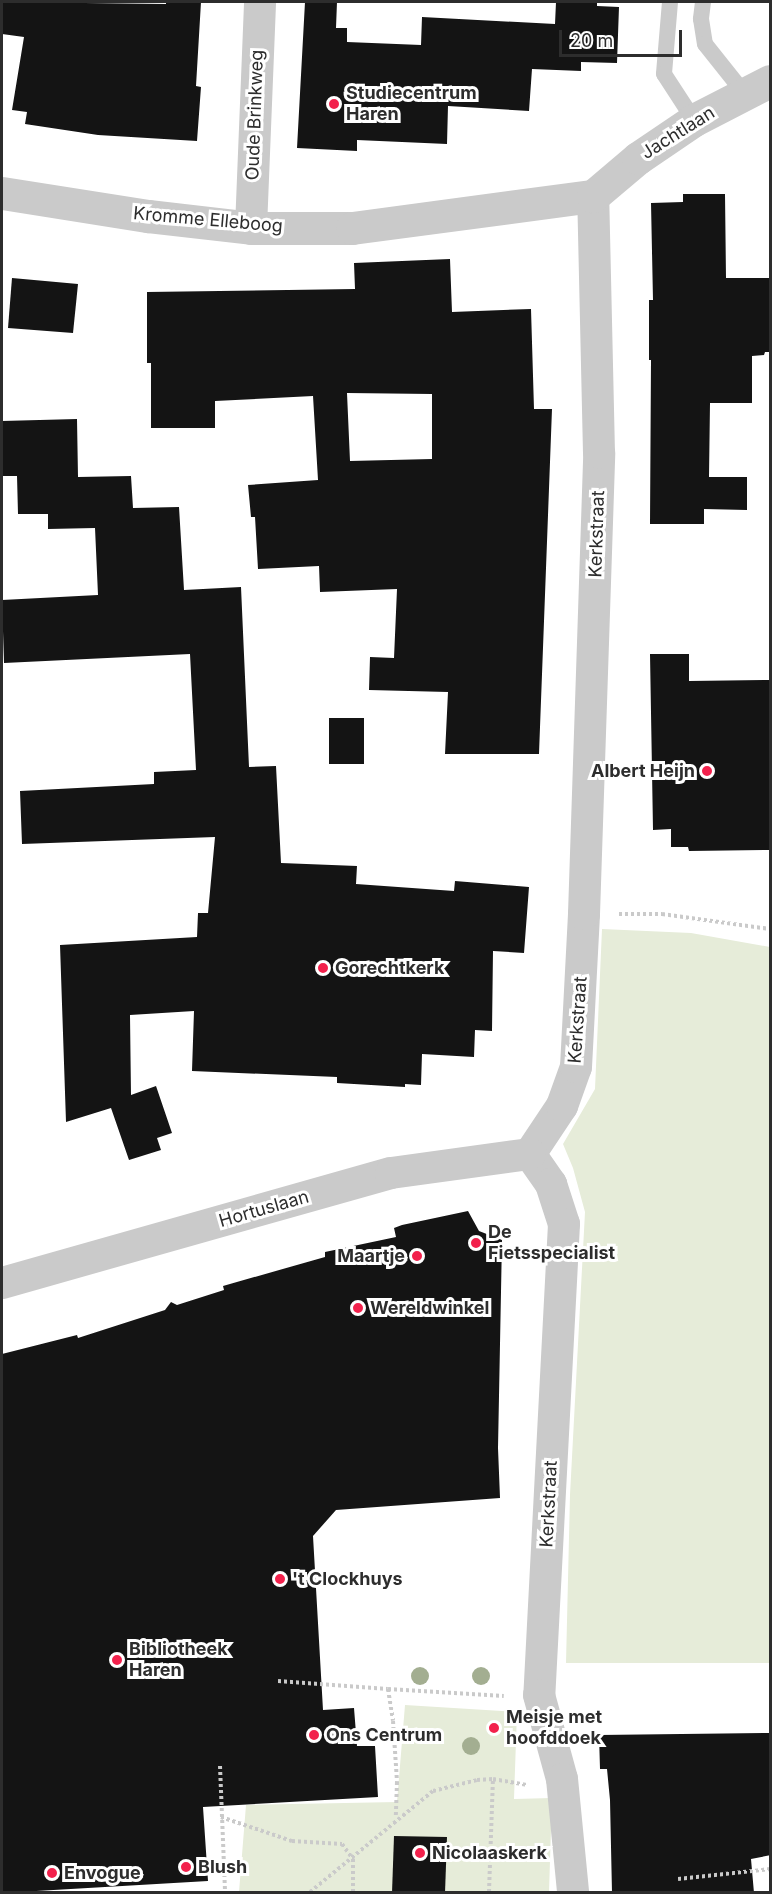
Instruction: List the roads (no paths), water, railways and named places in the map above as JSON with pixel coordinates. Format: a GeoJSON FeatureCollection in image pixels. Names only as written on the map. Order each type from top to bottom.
{"type":"FeatureCollection","features":[{"type":"Feature","properties":{"kind":"street","name":"Oude Brinkweg"},"geometry":{"type":"LineString","coordinates":[[250,228],[260,2]]}},
{"type":"Feature","properties":{"kind":"street","name":"Jachtlaan"},"geometry":{"type":"LineString","coordinates":[[593,196],[638,158],[694,120],[757,87]]}},
{"type":"Feature","properties":{"kind":"street","name":"Kromme Elleboog"},"geometry":{"type":"LineString","coordinates":[[2,194],[148,216],[250,228],[352,228],[593,196]]}},
{"type":"Feature","properties":{"kind":"street","name":"Kerkstraat"},"geometry":{"type":"LineString","coordinates":[[573,1893],[562,1779],[539,1695],[564,1224],[550,1184],[530,1154],[562,1106],[576,1067],[597,567],[599,453],[593,196]]}},
{"type":"Feature","properties":{"kind":"street","name":"Hortuslaan"},"geometry":{"type":"LineString","coordinates":[[2,1283],[391,1173],[530,1154]]}},
{"type":"Feature","properties":{"kind":"lane"},"geometry":{"type":"LineString","coordinates":[[670,2],[664,74],[694,120]]}},
{"type":"Feature","properties":{"kind":"lane"},"geometry":{"type":"LineString","coordinates":[[703,2],[701,19],[705,44],[757,87]]}},
{"type":"Feature","properties":{"kind":"place","name":"Studiecentrum Haren"},"geometry":{"type":"Point","coordinates":[334,104]}},
{"type":"Feature","properties":{"kind":"place","name":"Albert Heijn"},"geometry":{"type":"Point","coordinates":[707,771]}},
{"type":"Feature","properties":{"kind":"place","name":"Gorechtkerk"},"geometry":{"type":"Point","coordinates":[323,968]}},
{"type":"Feature","properties":{"kind":"place","name":"De Fietsspecialist"},"geometry":{"type":"Point","coordinates":[476,1243]}},
{"type":"Feature","properties":{"kind":"place","name":"Maartje"},"geometry":{"type":"Point","coordinates":[417,1256]}},
{"type":"Feature","properties":{"kind":"place","name":"Wereldwinkel"},"geometry":{"type":"Point","coordinates":[358,1308]}},
{"type":"Feature","properties":{"kind":"place","name":"'t Clockhuys"},"geometry":{"type":"Point","coordinates":[280,1579]}},
{"type":"Feature","properties":{"kind":"place","name":"Bibliotheek Haren"},"geometry":{"type":"Point","coordinates":[117,1660]}},
{"type":"Feature","properties":{"kind":"place","name":"Meisje met hoofddoek"},"geometry":{"type":"Point","coordinates":[494,1728]}},
{"type":"Feature","properties":{"kind":"place","name":"Ons Centrum"},"geometry":{"type":"Point","coordinates":[314,1735]}},
{"type":"Feature","properties":{"kind":"place","name":"Nicolaaskerk"},"geometry":{"type":"Point","coordinates":[420,1853]}},
{"type":"Feature","properties":{"kind":"place","name":"Blush"},"geometry":{"type":"Point","coordinates":[186,1867]}},
{"type":"Feature","properties":{"kind":"place","name":"Envogue"},"geometry":{"type":"Point","coordinates":[52,1873]}}]}
